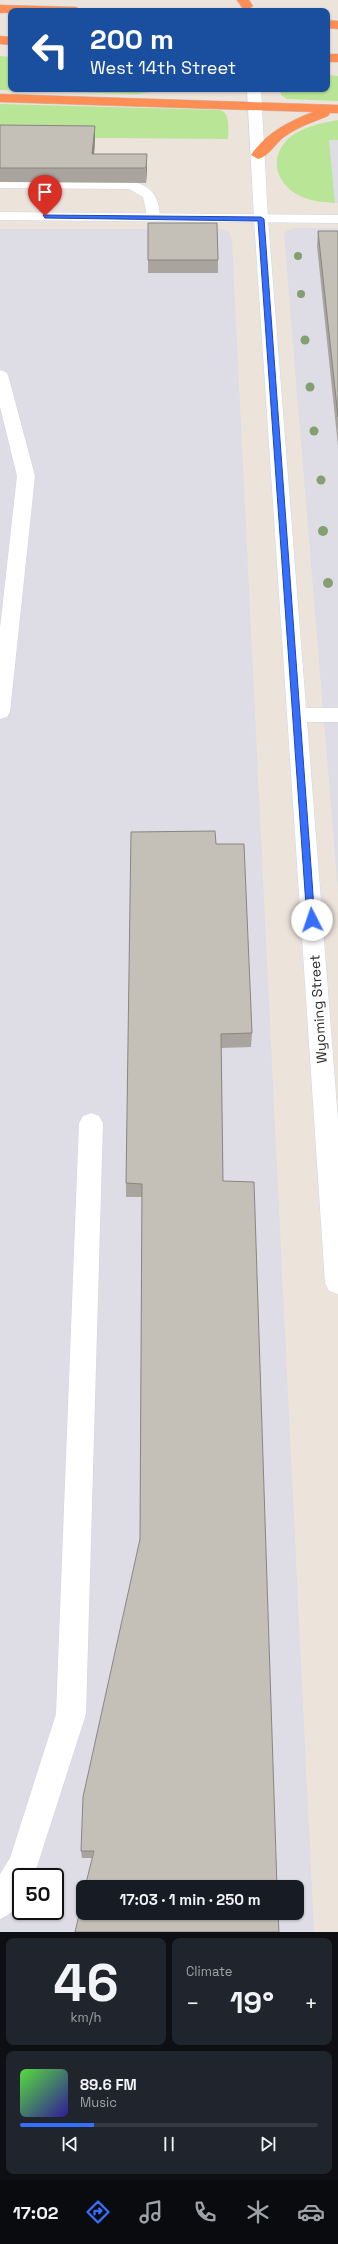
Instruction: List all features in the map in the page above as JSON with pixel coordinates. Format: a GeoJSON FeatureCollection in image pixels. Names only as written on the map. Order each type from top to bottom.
{"type":"FeatureCollection","features":[{"type":"Feature","properties":{"kind":"highway"},"geometry":{"type":"LineString","coordinates":[[130,101],[182,92]]}},
{"type":"Feature","properties":{"kind":"highway"},"geometry":{"type":"LineString","coordinates":[[0,98],[130,101],[338,110]]}},
{"type":"Feature","properties":{"kind":"highway"},"geometry":{"type":"LineString","coordinates":[[258,155],[270,140],[292,124],[323,113],[338,110]]}},
{"type":"Feature","properties":{"kind":"main road","name":"Wyoming Street"},"geometry":{"type":"LineString","coordinates":[[254,92],[261,219],[338,1283]]}},
{"type":"Feature","properties":{"kind":"main road"},"geometry":{"type":"LineString","coordinates":[[0,184],[131,185],[145,190],[152,199],[153,218]]}},
{"type":"Feature","properties":{"kind":"main road"},"geometry":{"type":"LineString","coordinates":[[0,216],[261,219],[338,218]]}},
{"type":"Feature","properties":{"kind":"main road"},"geometry":{"type":"LineString","coordinates":[[0,375],[26,476],[0,712]]}},
{"type":"Feature","properties":{"kind":"main road"},"geometry":{"type":"LineString","coordinates":[[297,715],[338,715]]}},
{"type":"Feature","properties":{"kind":"main road"},"geometry":{"type":"LineString","coordinates":[[0,1903],[24,1865],[71,1714],[91,1122]]}},
{"type":"Feature","properties":{"kind":"shaded area"},"geometry":{"type":"Polygon","coordinates":[[[329,140],[338,140],[338,203],[335,203],[329,140]]]}},
{"type":"Feature","properties":{"kind":"shaded area"},"geometry":{"type":"Polygon","coordinates":[[[297,228],[338,228],[338,892],[284,234],[288,230],[297,228]]]}},
{"type":"Feature","properties":{"kind":"shaded area"},"geometry":{"type":"Polygon","coordinates":[[[0,229],[221,229],[229,232],[232,240],[314,1932],[0,1932],[0,229]]]}},
{"type":"Feature","properties":{"kind":"green space"},"geometry":{"type":"Polygon","coordinates":[[[0,56],[8,57],[8,90],[0,90],[0,56]]]}},
{"type":"Feature","properties":{"kind":"green space"},"geometry":{"type":"Polygon","coordinates":[[[330,75],[338,76],[338,101],[287,99],[281,95],[280,92],[330,92],[330,75]]]}},
{"type":"Feature","properties":{"kind":"green space"},"geometry":{"type":"Polygon","coordinates":[[[68,92],[150,92],[137,94],[68,92]]]}},
{"type":"Feature","properties":{"kind":"green space"},"geometry":{"type":"Polygon","coordinates":[[[0,104],[219,110],[223,111],[227,117],[228,139],[0,137],[0,104]]]}},
{"type":"Feature","properties":{"kind":"green space"},"geometry":{"type":"Polygon","coordinates":[[[338,120],[338,140],[329,140],[335,203],[320,202],[305,198],[288,188],[282,180],[278,172],[278,155],[282,146],[294,134],[306,128],[338,120]]]}},
{"type":"Feature","properties":{"kind":"building"},"geometry":{"type":"Polygon","coordinates":[[[0,125],[95,126],[92,154],[147,154],[146,168],[0,168],[0,125]]]}},
{"type":"Feature","properties":{"kind":"building"},"geometry":{"type":"Polygon","coordinates":[[[148,223],[217,223],[218,260],[148,260],[148,223]]]}},
{"type":"Feature","properties":{"kind":"building"},"geometry":{"type":"Polygon","coordinates":[[[318,231],[338,231],[338,417],[318,231]]]}},
{"type":"Feature","properties":{"kind":"building"},"geometry":{"type":"Polygon","coordinates":[[[215,831],[216,844],[244,844],[252,1033],[221,1034],[223,1181],[254,1182],[277,1880],[87,1880],[94,1851],[81,1851],[83,1797],[140,1539],[142,1184],[126,1183],[131,832],[215,831]]]}},
{"type":"Feature","properties":{"kind":"building"},"geometry":{"type":"Polygon","coordinates":[[[78,1920],[278,1920],[279,1932],[75,1932],[78,1920]]]}},
{"type":"Feature","properties":{"kind":"route"},"geometry":{"type":"LineString","coordinates":[[45,216],[261,219],[312,920]]}}]}
